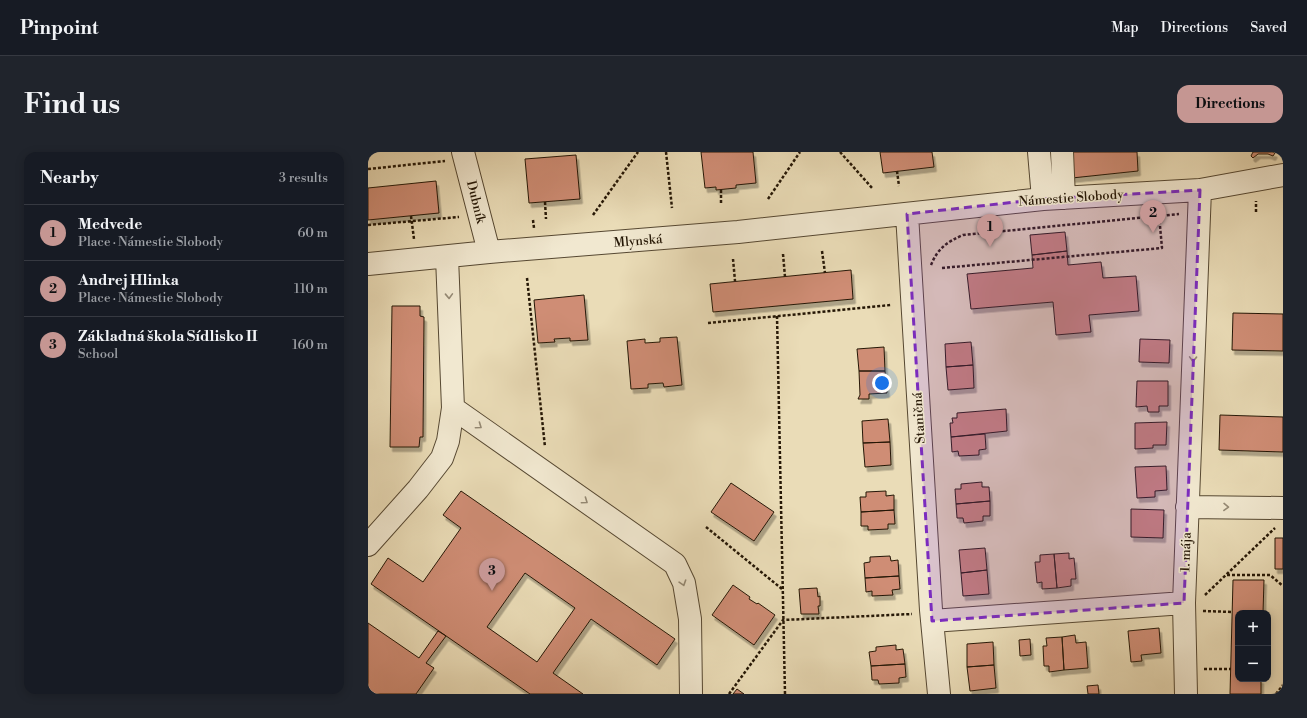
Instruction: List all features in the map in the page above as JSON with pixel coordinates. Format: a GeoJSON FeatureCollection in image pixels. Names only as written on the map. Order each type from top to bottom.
{"type":"FeatureCollection","features":[{"type":"Feature","properties":{"kind":"street"},"geometry":{"type":"LineString","coordinates":[[1039,152],[1054,198]]}},
{"type":"Feature","properties":{"kind":"street"},"geometry":{"type":"LineString","coordinates":[[1054,198],[1062,152]]}},
{"type":"Feature","properties":{"kind":"street","name":"Dubník"},"geometry":{"type":"LineString","coordinates":[[464,156],[489,252]]}},
{"type":"Feature","properties":{"kind":"street","name":"Námestie Slobody"},"geometry":{"type":"LineString","coordinates":[[907,214],[1054,198],[1200,190],[1283,175]]}},
{"type":"Feature","properties":{"kind":"street","name":"1. mája"},"geometry":{"type":"LineString","coordinates":[[1186,694],[1192,607],[1187,507],[1200,190]]}},
{"type":"Feature","properties":{"kind":"street","name":"Mlynská"},"geometry":{"type":"LineString","coordinates":[[368,264],[489,252],[738,232],[907,214]]}},
{"type":"Feature","properties":{"kind":"street","name":"Staničná"},"geometry":{"type":"LineString","coordinates":[[907,214],[923,617],[939,694]]}},
{"type":"Feature","properties":{"kind":"street"},"geometry":{"type":"LineString","coordinates":[[368,545],[418,489],[442,458],[448,441],[453,408],[447,257]]}},
{"type":"Feature","properties":{"kind":"street"},"geometry":{"type":"LineString","coordinates":[[453,408],[675,564],[684,583],[690,619],[692,694]]}},
{"type":"Feature","properties":{"kind":"street"},"geometry":{"type":"LineString","coordinates":[[1187,507],[1280,517]]}},
{"type":"Feature","properties":{"kind":"street"},"geometry":{"type":"LineString","coordinates":[[923,617],[1192,607]]}},
{"type":"Feature","properties":{"kind":"path"},"geometry":{"type":"LineString","coordinates":[[593,215],[638,152]]}},
{"type":"Feature","properties":{"kind":"path"},"geometry":{"type":"LineString","coordinates":[[666,152],[672,208]]}},
{"type":"Feature","properties":{"kind":"path"},"geometry":{"type":"LineString","coordinates":[[768,199],[800,152]]}},
{"type":"Feature","properties":{"kind":"path"},"geometry":{"type":"LineString","coordinates":[[840,152],[872,189]]}},
{"type":"Feature","properties":{"kind":"path"},"geometry":{"type":"LineString","coordinates":[[368,169],[464,156]]}},
{"type":"Feature","properties":{"kind":"path"},"geometry":{"type":"LineString","coordinates":[[898,171],[899,186]]}},
{"type":"Feature","properties":{"kind":"path"},"geometry":{"type":"LineString","coordinates":[[721,190],[722,203]]}},
{"type":"Feature","properties":{"kind":"path"},"geometry":{"type":"LineString","coordinates":[[1256,198],[1256,212]]}},
{"type":"Feature","properties":{"kind":"path"},"geometry":{"type":"LineString","coordinates":[[545,202],[546,219]]}},
{"type":"Feature","properties":{"kind":"path"},"geometry":{"type":"LineString","coordinates":[[930,269],[934,259],[946,242],[963,235],[1184,213]]}},
{"type":"Feature","properties":{"kind":"path"},"geometry":{"type":"LineString","coordinates":[[411,216],[414,240]]}},
{"type":"Feature","properties":{"kind":"path"},"geometry":{"type":"LineString","coordinates":[[368,225],[462,216]]}},
{"type":"Feature","properties":{"kind":"path"},"geometry":{"type":"LineString","coordinates":[[942,268],[1162,248],[1159,220]]}},
{"type":"Feature","properties":{"kind":"path"},"geometry":{"type":"LineString","coordinates":[[822,251],[825,273]]}},
{"type":"Feature","properties":{"kind":"path"},"geometry":{"type":"LineString","coordinates":[[783,254],[785,276]]}},
{"type":"Feature","properties":{"kind":"path"},"geometry":{"type":"LineString","coordinates":[[733,259],[735,281]]}},
{"type":"Feature","properties":{"kind":"path"},"geometry":{"type":"LineString","coordinates":[[527,278],[546,457],[546,462],[540,470]]}},
{"type":"Feature","properties":{"kind":"path"},"geometry":{"type":"LineString","coordinates":[[708,323],[892,305]]}},
{"type":"Feature","properties":{"kind":"path"},"geometry":{"type":"LineString","coordinates":[[777,316],[785,694]]}},
{"type":"Feature","properties":{"kind":"path"},"geometry":{"type":"LineString","coordinates":[[1204,596],[1226,575],[1280,517]]}},
{"type":"Feature","properties":{"kind":"path"},"geometry":{"type":"LineString","coordinates":[[706,527],[782,589]]}},
{"type":"Feature","properties":{"kind":"path"},"geometry":{"type":"LineString","coordinates":[[1226,575],[1270,575],[1283,586]]}},
{"type":"Feature","properties":{"kind":"path"},"geometry":{"type":"LineString","coordinates":[[1192,607],[1232,612]]}},
{"type":"Feature","properties":{"kind":"path"},"geometry":{"type":"LineString","coordinates":[[783,620],[923,617]]}},
{"type":"Feature","properties":{"kind":"path"},"geometry":{"type":"LineString","coordinates":[[729,694],[783,620]]}},
{"type":"Feature","properties":{"kind":"path"},"geometry":{"type":"LineString","coordinates":[[1198,669],[1231,669]]}},
{"type":"Feature","properties":{"kind":"path"},"geometry":{"type":"LineString","coordinates":[[1276,694],[1283,685]]}},
{"type":"Feature","properties":{"kind":"highlighted area"},"geometry":{"type":"Polygon","coordinates":[[[1200,190],[1184,603],[932,621],[907,214],[1043,199],[1200,190]]]}},
{"type":"Feature","properties":{"kind":"building"},"geometry":{"type":"Polygon","coordinates":[[[701,152],[753,152],[756,183],[736,185],[736,188],[716,190],[716,187],[705,188],[701,152]]]}},
{"type":"Feature","properties":{"kind":"building"},"geometry":{"type":"Polygon","coordinates":[[[880,152],[932,152],[934,167],[883,173],[880,152]]]}},
{"type":"Feature","properties":{"kind":"building"},"geometry":{"type":"Polygon","coordinates":[[[1068,152],[1137,152],[1138,171],[1072,178],[1068,152]]]}},
{"type":"Feature","properties":{"kind":"building"},"geometry":{"type":"Polygon","coordinates":[[[1253,152],[1275,153],[1273,156],[1268,154],[1258,154],[1253,158],[1251,156],[1253,152]]]}},
{"type":"Feature","properties":{"kind":"building"},"geometry":{"type":"Polygon","coordinates":[[[576,155],[580,199],[529,203],[525,159],[576,155]]]}},
{"type":"Feature","properties":{"kind":"building"},"geometry":{"type":"Polygon","coordinates":[[[436,181],[439,213],[368,220],[368,188],[436,181]]]}},
{"type":"Feature","properties":{"kind":"building"},"geometry":{"type":"Polygon","coordinates":[[[1065,232],[1067,251],[1032,255],[1030,235],[1065,232]]]}},
{"type":"Feature","properties":{"kind":"building"},"geometry":{"type":"Polygon","coordinates":[[[1067,251],[1068,265],[1101,262],[1103,278],[1136,276],[1139,311],[1089,315],[1091,332],[1056,335],[1053,302],[971,309],[967,274],[1033,268],[1032,255],[1067,251]]]}},
{"type":"Feature","properties":{"kind":"building"},"geometry":{"type":"Polygon","coordinates":[[[851,270],[853,299],[713,312],[710,284],[851,270]]]}},
{"type":"Feature","properties":{"kind":"building"},"geometry":{"type":"Polygon","coordinates":[[[584,295],[588,340],[570,341],[570,338],[554,339],[555,342],[538,343],[534,300],[584,295]]]}},
{"type":"Feature","properties":{"kind":"building"},"geometry":{"type":"Polygon","coordinates":[[[392,306],[420,306],[420,316],[424,317],[423,437],[420,437],[419,447],[390,447],[392,306]]]}},
{"type":"Feature","properties":{"kind":"building"},"geometry":{"type":"Polygon","coordinates":[[[1233,313],[1283,314],[1283,351],[1232,350],[1233,313]]]}},
{"type":"Feature","properties":{"kind":"building"},"geometry":{"type":"Polygon","coordinates":[[[677,337],[682,385],[664,387],[663,383],[648,384],[648,388],[631,389],[627,341],[645,339],[645,343],[660,342],[660,338],[677,337]]]}},
{"type":"Feature","properties":{"kind":"building"},"geometry":{"type":"Polygon","coordinates":[[[1140,339],[1170,340],[1169,363],[1139,362],[1140,339]]]}},
{"type":"Feature","properties":{"kind":"building"},"geometry":{"type":"Polygon","coordinates":[[[971,342],[973,365],[946,367],[945,344],[971,342]]]}},
{"type":"Feature","properties":{"kind":"building"},"geometry":{"type":"Polygon","coordinates":[[[884,347],[885,371],[859,371],[857,349],[884,347]]]}},
{"type":"Feature","properties":{"kind":"building"},"geometry":{"type":"Polygon","coordinates":[[[973,365],[974,388],[948,390],[946,367],[973,365]]]}},
{"type":"Feature","properties":{"kind":"building"},"geometry":{"type":"Polygon","coordinates":[[[859,371],[885,371],[887,393],[869,394],[869,399],[858,399],[860,395],[859,371]]]}},
{"type":"Feature","properties":{"kind":"building"},"geometry":{"type":"Polygon","coordinates":[[[1137,381],[1168,381],[1168,406],[1159,406],[1159,412],[1148,412],[1147,406],[1136,407],[1137,381]]]}},
{"type":"Feature","properties":{"kind":"building"},"geometry":{"type":"Polygon","coordinates":[[[1006,409],[1007,431],[951,437],[950,423],[953,423],[952,418],[957,418],[957,413],[1006,409]]]}},
{"type":"Feature","properties":{"kind":"building"},"geometry":{"type":"Polygon","coordinates":[[[1220,415],[1283,417],[1283,452],[1219,450],[1220,415]]]}},
{"type":"Feature","properties":{"kind":"building"},"geometry":{"type":"Polygon","coordinates":[[[888,419],[890,442],[863,443],[862,421],[888,419]]]}},
{"type":"Feature","properties":{"kind":"building"},"geometry":{"type":"Polygon","coordinates":[[[1167,422],[1166,445],[1153,445],[1153,448],[1135,449],[1135,423],[1167,422]]]}},
{"type":"Feature","properties":{"kind":"building"},"geometry":{"type":"Polygon","coordinates":[[[985,434],[986,449],[979,450],[979,455],[959,456],[958,451],[952,452],[951,437],[985,434]]]}},
{"type":"Feature","properties":{"kind":"building"},"geometry":{"type":"Polygon","coordinates":[[[890,442],[891,465],[865,467],[863,443],[890,442]]]}},
{"type":"Feature","properties":{"kind":"building"},"geometry":{"type":"Polygon","coordinates":[[[1166,466],[1167,490],[1155,491],[1155,497],[1137,498],[1135,467],[1166,466]]]}},
{"type":"Feature","properties":{"kind":"building"},"geometry":{"type":"Polygon","coordinates":[[[982,482],[982,487],[989,487],[990,501],[956,504],[955,489],[961,489],[961,484],[982,482]]]}},
{"type":"Feature","properties":{"kind":"building"},"geometry":{"type":"Polygon","coordinates":[[[731,483],[774,512],[754,541],[711,512],[731,483]]]}},
{"type":"Feature","properties":{"kind":"building"},"geometry":{"type":"Polygon","coordinates":[[[461,491],[675,639],[657,665],[591,619],[553,673],[583,694],[530,694],[371,584],[388,558],[423,582],[461,528],[443,515],[461,491]],[[525,573],[487,627],[537,662],[575,608],[525,573]]]}},
{"type":"Feature","properties":{"kind":"building"},"geometry":{"type":"Polygon","coordinates":[[[886,491],[886,496],[894,495],[894,510],[861,512],[860,497],[866,497],[866,492],[886,491]]]}},
{"type":"Feature","properties":{"kind":"building"},"geometry":{"type":"Polygon","coordinates":[[[990,501],[990,516],[983,516],[983,521],[964,523],[963,518],[957,518],[956,504],[990,501]]]}},
{"type":"Feature","properties":{"kind":"building"},"geometry":{"type":"Polygon","coordinates":[[[1131,509],[1164,510],[1163,538],[1131,537],[1131,509]]]}},
{"type":"Feature","properties":{"kind":"building"},"geometry":{"type":"Polygon","coordinates":[[[894,510],[895,524],[888,524],[888,529],[868,530],[868,526],[861,526],[861,512],[894,510]]]}},
{"type":"Feature","properties":{"kind":"building"},"geometry":{"type":"Polygon","coordinates":[[[1275,538],[1283,538],[1283,569],[1275,569],[1275,538]]]}},
{"type":"Feature","properties":{"kind":"building"},"geometry":{"type":"Polygon","coordinates":[[[985,548],[987,570],[961,573],[959,550],[985,548]]]}},
{"type":"Feature","properties":{"kind":"building"},"geometry":{"type":"Polygon","coordinates":[[[1069,553],[1069,559],[1074,558],[1076,579],[1071,579],[1071,586],[1057,588],[1054,554],[1069,553]]]}},
{"type":"Feature","properties":{"kind":"building"},"geometry":{"type":"Polygon","coordinates":[[[1054,554],[1057,588],[1042,589],[1042,582],[1037,583],[1035,562],[1040,562],[1040,555],[1054,554]]]}},
{"type":"Feature","properties":{"kind":"building"},"geometry":{"type":"Polygon","coordinates":[[[890,556],[891,561],[898,560],[899,576],[865,578],[864,563],[870,562],[870,557],[890,556]]]}},
{"type":"Feature","properties":{"kind":"building"},"geometry":{"type":"Polygon","coordinates":[[[987,570],[989,594],[963,596],[961,573],[987,570]]]}},
{"type":"Feature","properties":{"kind":"building"},"geometry":{"type":"Polygon","coordinates":[[[899,576],[900,589],[892,590],[893,595],[872,596],[872,591],[866,592],[865,578],[899,576]]]}},
{"type":"Feature","properties":{"kind":"building"},"geometry":{"type":"Polygon","coordinates":[[[1233,580],[1264,580],[1263,610],[1235,610],[1235,682],[1261,682],[1261,694],[1230,694],[1233,580]]]}},
{"type":"Feature","properties":{"kind":"building"},"geometry":{"type":"Polygon","coordinates":[[[733,585],[750,597],[749,599],[757,604],[758,603],[775,615],[754,645],[712,615],[733,585]]]}},
{"type":"Feature","properties":{"kind":"building"},"geometry":{"type":"Polygon","coordinates":[[[817,588],[818,597],[820,596],[820,606],[818,606],[819,614],[801,614],[799,589],[817,588]]]}},
{"type":"Feature","properties":{"kind":"building"},"geometry":{"type":"Polygon","coordinates":[[[368,623],[419,658],[438,631],[446,636],[426,663],[434,668],[416,694],[368,694],[368,623]]]}},
{"type":"Feature","properties":{"kind":"building"},"geometry":{"type":"Polygon","coordinates":[[[1159,628],[1161,653],[1141,655],[1142,661],[1131,662],[1128,631],[1159,628]]]}},
{"type":"Feature","properties":{"kind":"building"},"geometry":{"type":"Polygon","coordinates":[[[1075,635],[1076,643],[1086,642],[1088,668],[1064,670],[1062,637],[1075,635]]]}},
{"type":"Feature","properties":{"kind":"building"},"geometry":{"type":"Polygon","coordinates":[[[1062,637],[1064,670],[1049,672],[1049,666],[1044,666],[1043,646],[1047,646],[1046,638],[1062,637]]]}},
{"type":"Feature","properties":{"kind":"building"},"geometry":{"type":"Polygon","coordinates":[[[1030,639],[1031,655],[1020,656],[1019,640],[1030,639]]]}},
{"type":"Feature","properties":{"kind":"building"},"geometry":{"type":"Polygon","coordinates":[[[993,642],[994,665],[967,667],[967,644],[993,642]]]}},
{"type":"Feature","properties":{"kind":"building"},"geometry":{"type":"Polygon","coordinates":[[[896,645],[896,650],[903,649],[905,664],[871,666],[869,652],[876,651],[876,647],[896,645]]]}},
{"type":"Feature","properties":{"kind":"building"},"geometry":{"type":"Polygon","coordinates":[[[905,664],[906,677],[899,678],[899,683],[879,684],[878,680],[872,680],[871,666],[905,664]]]}},
{"type":"Feature","properties":{"kind":"building"},"geometry":{"type":"Polygon","coordinates":[[[994,665],[996,688],[970,691],[967,667],[994,665]]]}},
{"type":"Feature","properties":{"kind":"building"},"geometry":{"type":"Polygon","coordinates":[[[1098,685],[1099,694],[1088,694],[1087,686],[1098,685]]]}},
{"type":"Feature","properties":{"kind":"building"},"geometry":{"type":"Polygon","coordinates":[[[737,689],[744,694],[733,694],[737,689]]]}},
{"type":"Feature","properties":{"kind":"place","name":"Andrej Hlinka"},"geometry":{"type":"Point","coordinates":[1153,233]}},
{"type":"Feature","properties":{"kind":"place","name":"Medvede"},"geometry":{"type":"Point","coordinates":[990,247]}},
{"type":"Feature","properties":{"kind":"place","name":"Základná škola Sídlisko II"},"geometry":{"type":"Point","coordinates":[492,591]}}]}
